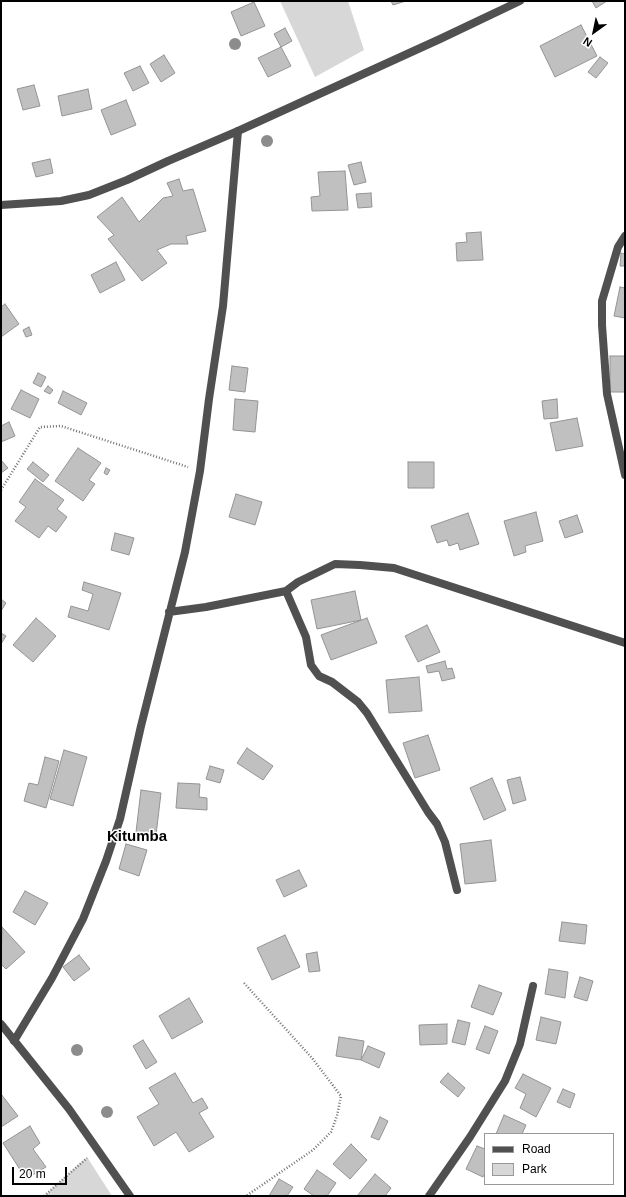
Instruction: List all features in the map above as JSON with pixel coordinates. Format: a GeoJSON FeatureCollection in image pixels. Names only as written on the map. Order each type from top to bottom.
{"type":"FeatureCollection","features":[{"type":"Feature","properties":{"kind":"street"},"geometry":{"type":"LineString","coordinates":[[1,206],[61,201],[89,195],[127,180],[238,131],[520,1]]}},
{"type":"Feature","properties":{"kind":"street"},"geometry":{"type":"LineString","coordinates":[[14,1041],[52,978],[83,919],[106,861],[120,819],[169,612],[185,552],[200,471],[223,306],[238,131]]}},
{"type":"Feature","properties":{"kind":"street"},"geometry":{"type":"LineString","coordinates":[[625,236],[618,247],[602,301],[602,325],[606,394],[625,475]]}},
{"type":"Feature","properties":{"kind":"street"},"geometry":{"type":"LineString","coordinates":[[169,612],[206,608],[286,591],[298,582],[335,564],[360,564],[394,568],[625,643]]}},
{"type":"Feature","properties":{"kind":"street"},"geometry":{"type":"LineString","coordinates":[[286,591],[306,637],[311,665],[319,676],[341,688],[358,702],[367,713],[428,812],[437,824],[444,842],[457,890]]}},
{"type":"Feature","properties":{"kind":"street"},"geometry":{"type":"LineString","coordinates":[[429,1196],[470,1137],[505,1081],[520,1044],[533,986]]}},
{"type":"Feature","properties":{"kind":"street"},"geometry":{"type":"LineString","coordinates":[[1,1024],[69,1109],[130,1196]]}},
{"type":"Feature","properties":{"kind":"path"},"geometry":{"type":"LineString","coordinates":[[1,490],[40,427],[61,426],[200,471]]}},
{"type":"Feature","properties":{"kind":"path"},"geometry":{"type":"LineString","coordinates":[[244,983],[312,1058],[341,1096],[337,1116],[331,1132],[318,1146],[246,1196]]}},
{"type":"Feature","properties":{"kind":"path"},"geometry":{"type":"LineString","coordinates":[[44,1196],[87,1157]]}},
{"type":"Feature","properties":{"kind":"green space"},"geometry":{"type":"Polygon","coordinates":[[[280,1],[348,1],[364,50],[315,77],[280,1]]]}},
{"type":"Feature","properties":{"kind":"green space"},"geometry":{"type":"Polygon","coordinates":[[[87,1157],[112,1196],[44,1196],[87,1157]]]}},
{"type":"Feature","properties":{"kind":"building"},"geometry":{"type":"Polygon","coordinates":[[[391,1],[406,1],[393,5],[391,1]]]}},
{"type":"Feature","properties":{"kind":"building"},"geometry":{"type":"Polygon","coordinates":[[[592,1],[607,1],[596,8],[592,1]]]}},
{"type":"Feature","properties":{"kind":"building"},"geometry":{"type":"Polygon","coordinates":[[[254,2],[265,26],[241,36],[231,12],[254,2]]]}},
{"type":"Feature","properties":{"kind":"building"},"geometry":{"type":"Polygon","coordinates":[[[581,25],[597,56],[555,77],[540,46],[581,25]]]}},
{"type":"Feature","properties":{"kind":"building"},"geometry":{"type":"Polygon","coordinates":[[[285,28],[292,41],[281,47],[274,34],[285,28]]]}},
{"type":"Feature","properties":{"kind":"building"},"geometry":{"type":"Polygon","coordinates":[[[281,47],[291,66],[268,77],[258,58],[281,47]]]}},
{"type":"Feature","properties":{"kind":"building"},"geometry":{"type":"Polygon","coordinates":[[[164,55],[175,73],[161,82],[150,64],[164,55]]]}},
{"type":"Feature","properties":{"kind":"building"},"geometry":{"type":"Polygon","coordinates":[[[600,57],[608,63],[596,78],[588,72],[600,57]]]}},
{"type":"Feature","properties":{"kind":"building"},"geometry":{"type":"Polygon","coordinates":[[[140,66],[149,83],[133,91],[124,73],[140,66]]]}},
{"type":"Feature","properties":{"kind":"building"},"geometry":{"type":"Polygon","coordinates":[[[34,85],[40,106],[23,110],[17,89],[34,85]]]}},
{"type":"Feature","properties":{"kind":"building"},"geometry":{"type":"Polygon","coordinates":[[[88,89],[92,109],[62,116],[58,96],[88,89]]]}},
{"type":"Feature","properties":{"kind":"building"},"geometry":{"type":"Polygon","coordinates":[[[126,100],[136,125],[111,135],[101,110],[126,100]]]}},
{"type":"Feature","properties":{"kind":"building"},"geometry":{"type":"Polygon","coordinates":[[[50,159],[53,173],[36,177],[32,163],[50,159]]]}},
{"type":"Feature","properties":{"kind":"building"},"geometry":{"type":"Polygon","coordinates":[[[361,162],[366,182],[354,185],[348,165],[361,162]]]}},
{"type":"Feature","properties":{"kind":"building"},"geometry":{"type":"Polygon","coordinates":[[[345,171],[348,210],[312,211],[311,197],[320,196],[318,172],[345,171]]]}},
{"type":"Feature","properties":{"kind":"building"},"geometry":{"type":"Polygon","coordinates":[[[179,179],[183,191],[193,189],[206,231],[186,236],[188,244],[171,244],[157,250],[167,263],[142,281],[108,239],[114,235],[97,217],[122,197],[139,222],[163,198],[173,196],[167,183],[179,179]]]}},
{"type":"Feature","properties":{"kind":"building"},"geometry":{"type":"Polygon","coordinates":[[[371,193],[372,207],[358,208],[356,194],[371,193]]]}},
{"type":"Feature","properties":{"kind":"building"},"geometry":{"type":"Polygon","coordinates":[[[481,232],[483,260],[457,261],[456,243],[467,242],[466,233],[481,232]]]}},
{"type":"Feature","properties":{"kind":"building"},"geometry":{"type":"Polygon","coordinates":[[[621,253],[625,254],[625,266],[620,266],[621,253]]]}},
{"type":"Feature","properties":{"kind":"building"},"geometry":{"type":"Polygon","coordinates":[[[116,262],[125,280],[100,293],[91,275],[116,262]]]}},
{"type":"Feature","properties":{"kind":"building"},"geometry":{"type":"Polygon","coordinates":[[[620,287],[625,288],[625,318],[614,316],[620,287]]]}},
{"type":"Feature","properties":{"kind":"building"},"geometry":{"type":"Polygon","coordinates":[[[5,304],[19,324],[1,337],[1,307],[5,304]]]}},
{"type":"Feature","properties":{"kind":"building"},"geometry":{"type":"Polygon","coordinates":[[[29,327],[32,335],[26,337],[23,330],[29,327]]]}},
{"type":"Feature","properties":{"kind":"building"},"geometry":{"type":"Polygon","coordinates":[[[610,356],[625,356],[625,392],[610,392],[610,356]]]}},
{"type":"Feature","properties":{"kind":"building"},"geometry":{"type":"Polygon","coordinates":[[[232,366],[248,368],[245,392],[229,390],[232,366]]]}},
{"type":"Feature","properties":{"kind":"building"},"geometry":{"type":"Polygon","coordinates":[[[38,373],[46,377],[41,387],[33,383],[38,373]]]}},
{"type":"Feature","properties":{"kind":"building"},"geometry":{"type":"Polygon","coordinates":[[[48,386],[53,390],[50,394],[44,391],[48,386]]]}},
{"type":"Feature","properties":{"kind":"building"},"geometry":{"type":"Polygon","coordinates":[[[21,390],[39,399],[30,418],[11,409],[21,390]]]}},
{"type":"Feature","properties":{"kind":"building"},"geometry":{"type":"Polygon","coordinates":[[[63,391],[87,403],[81,415],[58,403],[63,391]]]}},
{"type":"Feature","properties":{"kind":"building"},"geometry":{"type":"Polygon","coordinates":[[[235,399],[258,401],[255,432],[233,430],[235,399]]]}},
{"type":"Feature","properties":{"kind":"building"},"geometry":{"type":"Polygon","coordinates":[[[557,399],[558,418],[544,419],[542,401],[557,399]]]}},
{"type":"Feature","properties":{"kind":"building"},"geometry":{"type":"Polygon","coordinates":[[[577,418],[583,446],[556,451],[550,423],[577,418]]]}},
{"type":"Feature","properties":{"kind":"building"},"geometry":{"type":"Polygon","coordinates":[[[9,422],[15,436],[1,442],[1,426],[9,422]]]}},
{"type":"Feature","properties":{"kind":"building"},"geometry":{"type":"Polygon","coordinates":[[[78,448],[101,463],[89,480],[95,484],[83,501],[55,481],[78,448]]]}},
{"type":"Feature","properties":{"kind":"building"},"geometry":{"type":"Polygon","coordinates":[[[1,460],[8,468],[1,473],[1,460]]]}},
{"type":"Feature","properties":{"kind":"building"},"geometry":{"type":"Polygon","coordinates":[[[33,462],[49,475],[43,482],[27,469],[33,462]]]}},
{"type":"Feature","properties":{"kind":"building"},"geometry":{"type":"Polygon","coordinates":[[[408,462],[434,462],[434,488],[408,488],[408,462]]]}},
{"type":"Feature","properties":{"kind":"building"},"geometry":{"type":"Polygon","coordinates":[[[106,468],[110,470],[107,475],[104,473],[106,468]]]}},
{"type":"Feature","properties":{"kind":"building"},"geometry":{"type":"Polygon","coordinates":[[[35,479],[64,500],[57,509],[67,517],[56,532],[48,526],[39,538],[15,521],[26,507],[19,502],[35,479]]]}},
{"type":"Feature","properties":{"kind":"building"},"geometry":{"type":"Polygon","coordinates":[[[236,494],[262,502],[255,525],[229,517],[236,494]]]}},
{"type":"Feature","properties":{"kind":"building"},"geometry":{"type":"Polygon","coordinates":[[[536,512],[543,541],[525,546],[526,552],[514,556],[504,521],[536,512]]]}},
{"type":"Feature","properties":{"kind":"building"},"geometry":{"type":"Polygon","coordinates":[[[468,513],[479,544],[460,550],[458,543],[449,546],[447,540],[437,543],[431,526],[468,513]]]}},
{"type":"Feature","properties":{"kind":"building"},"geometry":{"type":"Polygon","coordinates":[[[577,515],[583,532],[565,538],[559,521],[577,515]]]}},
{"type":"Feature","properties":{"kind":"building"},"geometry":{"type":"Polygon","coordinates":[[[115,533],[134,538],[129,555],[111,550],[115,533]]]}},
{"type":"Feature","properties":{"kind":"building"},"geometry":{"type":"Polygon","coordinates":[[[84,582],[121,593],[109,630],[68,617],[71,606],[88,611],[93,594],[82,590],[84,582]]]}},
{"type":"Feature","properties":{"kind":"building"},"geometry":{"type":"Polygon","coordinates":[[[355,591],[361,620],[317,629],[311,600],[355,591]]]}},
{"type":"Feature","properties":{"kind":"building"},"geometry":{"type":"Polygon","coordinates":[[[1,599],[6,603],[1,611],[1,599]]]}},
{"type":"Feature","properties":{"kind":"building"},"geometry":{"type":"Polygon","coordinates":[[[36,618],[56,636],[33,662],[13,645],[36,618]]]}},
{"type":"Feature","properties":{"kind":"building"},"geometry":{"type":"Polygon","coordinates":[[[367,618],[377,643],[331,660],[321,635],[367,618]]]}},
{"type":"Feature","properties":{"kind":"building"},"geometry":{"type":"Polygon","coordinates":[[[427,625],[440,652],[418,662],[405,636],[427,625]]]}},
{"type":"Feature","properties":{"kind":"building"},"geometry":{"type":"Polygon","coordinates":[[[1,633],[6,636],[1,644],[1,633]]]}},
{"type":"Feature","properties":{"kind":"building"},"geometry":{"type":"Polygon","coordinates":[[[445,661],[447,669],[452,668],[455,678],[442,681],[439,671],[428,673],[426,666],[445,661]]]}},
{"type":"Feature","properties":{"kind":"building"},"geometry":{"type":"Polygon","coordinates":[[[419,677],[422,711],[389,713],[386,680],[419,677]]]}},
{"type":"Feature","properties":{"kind":"building"},"geometry":{"type":"Polygon","coordinates":[[[428,735],[440,770],[415,778],[403,743],[428,735]]]}},
{"type":"Feature","properties":{"kind":"building"},"geometry":{"type":"Polygon","coordinates":[[[247,748],[273,766],[263,780],[237,763],[247,748]]]}},
{"type":"Feature","properties":{"kind":"building"},"geometry":{"type":"Polygon","coordinates":[[[64,750],[87,757],[73,806],[50,799],[64,750]]]}},
{"type":"Feature","properties":{"kind":"building"},"geometry":{"type":"Polygon","coordinates":[[[45,757],[59,761],[46,808],[24,801],[29,783],[38,785],[45,757]]]}},
{"type":"Feature","properties":{"kind":"building"},"geometry":{"type":"Polygon","coordinates":[[[210,766],[224,770],[220,783],[206,779],[210,766]]]}},
{"type":"Feature","properties":{"kind":"building"},"geometry":{"type":"Polygon","coordinates":[[[520,777],[526,800],[513,804],[507,780],[520,777]]]}},
{"type":"Feature","properties":{"kind":"building"},"geometry":{"type":"Polygon","coordinates":[[[492,778],[506,810],[484,820],[470,788],[492,778]]]}},
{"type":"Feature","properties":{"kind":"building"},"geometry":{"type":"Polygon","coordinates":[[[178,783],[200,784],[199,797],[207,798],[207,810],[176,808],[178,783]]]}},
{"type":"Feature","properties":{"kind":"building"},"geometry":{"type":"Polygon","coordinates":[[[141,790],[161,793],[156,835],[136,832],[141,790]]]}},
{"type":"Feature","properties":{"kind":"building"},"geometry":{"type":"Polygon","coordinates":[[[491,840],[496,881],[465,884],[460,844],[491,840]]]}},
{"type":"Feature","properties":{"kind":"building"},"geometry":{"type":"Polygon","coordinates":[[[126,844],[147,850],[139,876],[119,869],[126,844]]]}},
{"type":"Feature","properties":{"kind":"building"},"geometry":{"type":"Polygon","coordinates":[[[299,870],[307,886],[284,897],[276,880],[299,870]]]}},
{"type":"Feature","properties":{"kind":"building"},"geometry":{"type":"Polygon","coordinates":[[[25,891],[48,903],[35,925],[13,912],[25,891]]]}},
{"type":"Feature","properties":{"kind":"building"},"geometry":{"type":"Polygon","coordinates":[[[562,922],[587,925],[585,944],[559,941],[562,922]]]}},
{"type":"Feature","properties":{"kind":"building"},"geometry":{"type":"Polygon","coordinates":[[[2,927],[25,952],[6,969],[1,964],[2,927]]]}},
{"type":"Feature","properties":{"kind":"building"},"geometry":{"type":"Polygon","coordinates":[[[285,935],[300,967],[272,980],[257,948],[285,935]]]}},
{"type":"Feature","properties":{"kind":"building"},"geometry":{"type":"Polygon","coordinates":[[[317,952],[320,971],[309,972],[306,954],[317,952]]]}},
{"type":"Feature","properties":{"kind":"building"},"geometry":{"type":"Polygon","coordinates":[[[79,955],[90,969],[74,981],[63,967],[79,955]]]}},
{"type":"Feature","properties":{"kind":"building"},"geometry":{"type":"Polygon","coordinates":[[[549,969],[568,972],[565,998],[545,994],[549,969]]]}},
{"type":"Feature","properties":{"kind":"building"},"geometry":{"type":"Polygon","coordinates":[[[580,977],[593,981],[587,1001],[574,997],[580,977]]]}},
{"type":"Feature","properties":{"kind":"building"},"geometry":{"type":"Polygon","coordinates":[[[479,985],[502,993],[493,1015],[471,1007],[479,985]]]}},
{"type":"Feature","properties":{"kind":"building"},"geometry":{"type":"Polygon","coordinates":[[[189,998],[203,1022],[172,1039],[159,1016],[189,998]]]}},
{"type":"Feature","properties":{"kind":"building"},"geometry":{"type":"Polygon","coordinates":[[[541,1017],[561,1022],[556,1044],[536,1040],[541,1017]]]}},
{"type":"Feature","properties":{"kind":"building"},"geometry":{"type":"Polygon","coordinates":[[[458,1020],[470,1023],[465,1045],[452,1042],[458,1020]]]}},
{"type":"Feature","properties":{"kind":"building"},"geometry":{"type":"Polygon","coordinates":[[[447,1024],[447,1044],[420,1045],[419,1025],[447,1024]]]}},
{"type":"Feature","properties":{"kind":"building"},"geometry":{"type":"Polygon","coordinates":[[[485,1026],[498,1031],[489,1054],[476,1049],[485,1026]]]}},
{"type":"Feature","properties":{"kind":"building"},"geometry":{"type":"Polygon","coordinates":[[[339,1037],[364,1041],[361,1060],[336,1056],[339,1037]]]}},
{"type":"Feature","properties":{"kind":"building"},"geometry":{"type":"Polygon","coordinates":[[[143,1040],[157,1062],[146,1069],[133,1046],[143,1040]]]}},
{"type":"Feature","properties":{"kind":"building"},"geometry":{"type":"Polygon","coordinates":[[[368,1046],[385,1053],[379,1068],[361,1060],[368,1046]]]}},
{"type":"Feature","properties":{"kind":"building"},"geometry":{"type":"Polygon","coordinates":[[[175,1073],[193,1103],[202,1098],[208,1108],[199,1113],[214,1137],[189,1152],[176,1132],[154,1146],[137,1117],[159,1104],[149,1088],[175,1073]]]}},
{"type":"Feature","properties":{"kind":"building"},"geometry":{"type":"Polygon","coordinates":[[[448,1073],[465,1088],[458,1097],[440,1082],[448,1073]]]}},
{"type":"Feature","properties":{"kind":"building"},"geometry":{"type":"Polygon","coordinates":[[[523,1074],[551,1088],[536,1117],[520,1108],[526,1094],[515,1088],[523,1074]]]}},
{"type":"Feature","properties":{"kind":"building"},"geometry":{"type":"Polygon","coordinates":[[[563,1089],[575,1094],[570,1108],[557,1102],[563,1089]]]}},
{"type":"Feature","properties":{"kind":"building"},"geometry":{"type":"Polygon","coordinates":[[[1,1094],[18,1116],[1,1127],[1,1094]]]}},
{"type":"Feature","properties":{"kind":"building"},"geometry":{"type":"Polygon","coordinates":[[[504,1115],[526,1125],[522,1133],[496,1133],[504,1115]]]}},
{"type":"Feature","properties":{"kind":"building"},"geometry":{"type":"Polygon","coordinates":[[[380,1117],[388,1121],[379,1140],[371,1137],[380,1117]]]}},
{"type":"Feature","properties":{"kind":"building"},"geometry":{"type":"Polygon","coordinates":[[[30,1126],[40,1143],[33,1149],[46,1167],[26,1179],[3,1143],[30,1126]]]}},
{"type":"Feature","properties":{"kind":"building"},"geometry":{"type":"Polygon","coordinates":[[[351,1144],[367,1160],[350,1179],[333,1164],[351,1144]]]}},
{"type":"Feature","properties":{"kind":"building"},"geometry":{"type":"Polygon","coordinates":[[[477,1146],[484,1149],[483,1177],[466,1169],[477,1146]]]}},
{"type":"Feature","properties":{"kind":"building"},"geometry":{"type":"Polygon","coordinates":[[[317,1170],[336,1183],[327,1196],[314,1196],[304,1189],[317,1170]]]}},
{"type":"Feature","properties":{"kind":"building"},"geometry":{"type":"Polygon","coordinates":[[[375,1174],[391,1188],[385,1196],[357,1196],[375,1174]]]}},
{"type":"Feature","properties":{"kind":"building"},"geometry":{"type":"Polygon","coordinates":[[[279,1179],[293,1187],[287,1196],[269,1196],[279,1179]]]}},
{"type":"Feature","properties":{"kind":"district","name":"Kitumba"},"geometry":{"type":"Point","coordinates":[137,837]}}]}
